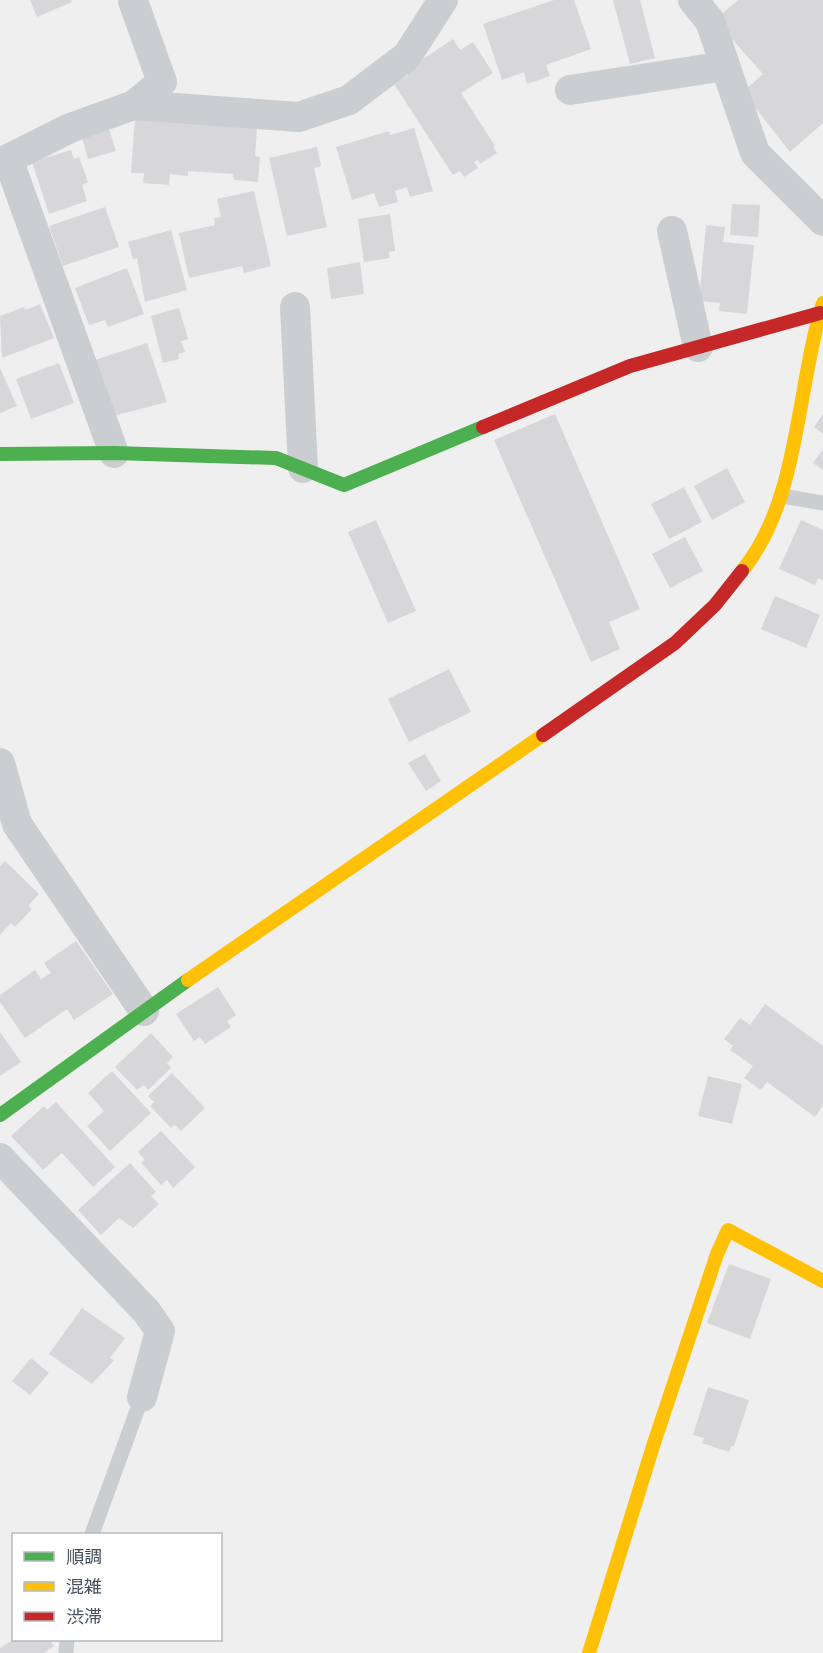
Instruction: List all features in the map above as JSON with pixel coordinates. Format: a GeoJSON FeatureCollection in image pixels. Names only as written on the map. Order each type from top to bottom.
{"type":"FeatureCollection","features":[{"type":"Feature","properties":{"kind":"street"},"geometry":{"type":"LineString","coordinates":[[134,105],[299,117],[349,100],[407,56],[443,0]]}},
{"type":"Feature","properties":{"kind":"street"},"geometry":{"type":"LineString","coordinates":[[693,0],[711,21],[755,153],[823,221]]}},
{"type":"Feature","properties":{"kind":"street"},"geometry":{"type":"LineString","coordinates":[[114,453],[4,161],[70,128],[134,105],[162,82],[133,2]]}},
{"type":"Feature","properties":{"kind":"street"},"geometry":{"type":"LineString","coordinates":[[570,90],[725,66]]}},
{"type":"Feature","properties":{"kind":"street"},"geometry":{"type":"LineString","coordinates":[[672,231],[698,347]]}},
{"type":"Feature","properties":{"kind":"street"},"geometry":{"type":"LineString","coordinates":[[295,307],[303,468]]}},
{"type":"Feature","properties":{"kind":"street"},"geometry":{"type":"LineString","coordinates":[[0,454],[114,453],[276,458],[344,485],[630,366],[821,308]]}},
{"type":"Feature","properties":{"kind":"street"},"geometry":{"type":"LineString","coordinates":[[0,1115],[144,1011],[675,644],[715,605],[753,558],[782,496],[791,439],[821,308]]}},
{"type":"Feature","properties":{"kind":"street"},"geometry":{"type":"LineString","coordinates":[[0,763],[17,824],[144,1011]]}},
{"type":"Feature","properties":{"kind":"street"},"geometry":{"type":"LineString","coordinates":[[0,1158],[146,1311],[160,1330],[142,1397]]}},
{"type":"Feature","properties":{"kind":"street"},"geometry":{"type":"LineString","coordinates":[[589,1653],[654,1443],[717,1254],[728,1230],[823,1281]]}},
{"type":"Feature","properties":{"kind":"lane"},"geometry":{"type":"LineString","coordinates":[[782,496],[823,503]]}},
{"type":"Feature","properties":{"kind":"lane"},"geometry":{"type":"LineString","coordinates":[[92,1533],[142,1397]]}},
{"type":"Feature","properties":{"kind":"building"},"geometry":{"type":"Polygon","coordinates":[[[30,0],[71,0],[72,2],[37,17],[30,0]]]}},
{"type":"Feature","properties":{"kind":"building"},"geometry":{"type":"Polygon","coordinates":[[[554,0],[574,0],[591,49],[546,65],[550,76],[527,84],[524,72],[502,80],[483,24],[554,0]]]}},
{"type":"Feature","properties":{"kind":"building"},"geometry":{"type":"Polygon","coordinates":[[[613,0],[640,0],[655,58],[630,64],[613,0]]]}},
{"type":"Feature","properties":{"kind":"building"},"geometry":{"type":"Polygon","coordinates":[[[738,0],[823,0],[823,123],[790,152],[743,92],[763,74],[715,20],[738,0]]]}},
{"type":"Feature","properties":{"kind":"building"},"geometry":{"type":"Polygon","coordinates":[[[453,39],[460,50],[473,42],[493,73],[461,93],[495,146],[493,147],[497,153],[480,164],[478,160],[474,162],[478,168],[464,177],[460,171],[453,175],[394,84],[408,75],[405,71],[453,39]]]}},
{"type":"Feature","properties":{"kind":"building"},"geometry":{"type":"Polygon","coordinates":[[[135,119],[257,128],[255,156],[260,157],[258,182],[234,180],[233,174],[188,171],[188,176],[170,174],[169,185],[143,183],[144,173],[131,173],[135,119]]]}},
{"type":"Feature","properties":{"kind":"building"},"geometry":{"type":"Polygon","coordinates":[[[414,128],[433,191],[410,197],[407,187],[395,191],[398,202],[379,207],[374,193],[352,200],[336,147],[389,131],[390,135],[414,128]]]}},
{"type":"Feature","properties":{"kind":"building"},"geometry":{"type":"Polygon","coordinates":[[[109,129],[116,151],[88,159],[82,137],[109,129]]]}},
{"type":"Feature","properties":{"kind":"building"},"geometry":{"type":"Polygon","coordinates":[[[317,147],[321,166],[314,168],[327,227],[287,236],[269,158],[317,147]]]}},
{"type":"Feature","properties":{"kind":"building"},"geometry":{"type":"Polygon","coordinates":[[[71,150],[74,159],[79,157],[88,182],[82,185],[87,201],[49,214],[32,162],[71,150]]]}},
{"type":"Feature","properties":{"kind":"building"},"geometry":{"type":"Polygon","coordinates":[[[254,191],[271,266],[244,273],[242,266],[189,278],[179,233],[215,225],[214,218],[221,217],[217,199],[254,191]]]}},
{"type":"Feature","properties":{"kind":"building"},"geometry":{"type":"Polygon","coordinates":[[[732,204],[760,205],[758,237],[730,235],[732,204]]]}},
{"type":"Feature","properties":{"kind":"building"},"geometry":{"type":"Polygon","coordinates":[[[105,207],[119,247],[63,266],[49,226],[105,207]]]}},
{"type":"Feature","properties":{"kind":"building"},"geometry":{"type":"Polygon","coordinates":[[[390,214],[395,251],[389,252],[390,258],[364,262],[358,219],[390,214]]]}},
{"type":"Feature","properties":{"kind":"building"},"geometry":{"type":"Polygon","coordinates":[[[706,225],[725,227],[723,242],[754,245],[747,314],[719,311],[720,303],[699,301],[706,225]]]}},
{"type":"Feature","properties":{"kind":"building"},"geometry":{"type":"Polygon","coordinates":[[[171,230],[187,290],[145,302],[137,258],[133,259],[128,242],[171,230]]]}},
{"type":"Feature","properties":{"kind":"building"},"geometry":{"type":"Polygon","coordinates":[[[360,262],[364,294],[331,299],[327,268],[360,262]]]}},
{"type":"Feature","properties":{"kind":"building"},"geometry":{"type":"Polygon","coordinates":[[[127,268],[144,314],[108,327],[105,320],[89,325],[75,288],[127,268]]]}},
{"type":"Feature","properties":{"kind":"building"},"geometry":{"type":"Polygon","coordinates":[[[40,304],[54,338],[2,358],[0,316],[40,304]]]}},
{"type":"Feature","properties":{"kind":"building"},"geometry":{"type":"Polygon","coordinates":[[[179,308],[188,339],[181,341],[185,352],[178,354],[179,359],[163,363],[151,316],[179,308]]]}},
{"type":"Feature","properties":{"kind":"building"},"geometry":{"type":"Polygon","coordinates":[[[147,343],[167,402],[113,416],[95,360],[147,343]]]}},
{"type":"Feature","properties":{"kind":"building"},"geometry":{"type":"Polygon","coordinates":[[[59,363],[74,403],[31,419],[16,379],[59,363]]]}},
{"type":"Feature","properties":{"kind":"building"},"geometry":{"type":"Polygon","coordinates":[[[0,368],[17,406],[0,413],[0,368]]]}},
{"type":"Feature","properties":{"kind":"building"},"geometry":{"type":"Polygon","coordinates":[[[555,414],[640,609],[609,622],[620,649],[591,662],[494,440],[555,414]]]}},
{"type":"Feature","properties":{"kind":"building"},"geometry":{"type":"Polygon","coordinates":[[[823,414],[823,434],[814,427],[823,414]]]}},
{"type":"Feature","properties":{"kind":"building"},"geometry":{"type":"Polygon","coordinates":[[[823,449],[823,470],[813,463],[823,449]]]}},
{"type":"Feature","properties":{"kind":"building"},"geometry":{"type":"Polygon","coordinates":[[[727,468],[745,502],[712,520],[694,486],[727,468]]]}},
{"type":"Feature","properties":{"kind":"building"},"geometry":{"type":"Polygon","coordinates":[[[684,487],[702,522],[669,539],[651,504],[684,487]]]}},
{"type":"Feature","properties":{"kind":"building"},"geometry":{"type":"Polygon","coordinates":[[[376,520],[416,611],[388,623],[348,532],[376,520]]]}},
{"type":"Feature","properties":{"kind":"building"},"geometry":{"type":"Polygon","coordinates":[[[801,520],[823,530],[823,580],[818,578],[815,585],[779,569],[801,520]]]}},
{"type":"Feature","properties":{"kind":"building"},"geometry":{"type":"Polygon","coordinates":[[[685,537],[703,571],[670,588],[652,554],[685,537]]]}},
{"type":"Feature","properties":{"kind":"building"},"geometry":{"type":"Polygon","coordinates":[[[775,596],[820,615],[806,648],[761,629],[775,596]]]}},
{"type":"Feature","properties":{"kind":"building"},"geometry":{"type":"Polygon","coordinates":[[[449,669],[471,712],[409,742],[388,699],[449,669]]]}},
{"type":"Feature","properties":{"kind":"building"},"geometry":{"type":"Polygon","coordinates":[[[425,754],[441,781],[426,791],[408,763],[425,754]]]}},
{"type":"Feature","properties":{"kind":"building"},"geometry":{"type":"Polygon","coordinates":[[[5,861],[39,894],[28,906],[32,909],[15,927],[11,923],[0,935],[0,866],[5,861]]]}},
{"type":"Feature","properties":{"kind":"building"},"geometry":{"type":"Polygon","coordinates":[[[76,941],[113,994],[74,1020],[67,1009],[25,1038],[0,1002],[0,995],[35,970],[41,979],[51,973],[44,963],[76,941]]]}},
{"type":"Feature","properties":{"kind":"building"},"geometry":{"type":"Polygon","coordinates":[[[218,987],[236,1015],[227,1021],[231,1027],[205,1044],[200,1037],[194,1041],[176,1014],[218,987]]]}},
{"type":"Feature","properties":{"kind":"building"},"geometry":{"type":"Polygon","coordinates":[[[765,1004],[823,1046],[823,1105],[815,1117],[767,1082],[761,1090],[744,1078],[753,1066],[730,1050],[733,1046],[724,1039],[740,1018],[750,1025],[765,1004]]]}},
{"type":"Feature","properties":{"kind":"building"},"geometry":{"type":"Polygon","coordinates":[[[0,1032],[21,1062],[0,1076],[0,1032]]]}},
{"type":"Feature","properties":{"kind":"building"},"geometry":{"type":"Polygon","coordinates":[[[151,1033],[173,1057],[167,1063],[171,1068],[148,1090],[144,1085],[137,1090],[115,1067],[151,1033]]]}},
{"type":"Feature","properties":{"kind":"building"},"geometry":{"type":"Polygon","coordinates":[[[112,1071],[151,1113],[110,1151],[87,1126],[104,1111],[88,1093],[112,1071]]]}},
{"type":"Feature","properties":{"kind":"building"},"geometry":{"type":"Polygon","coordinates":[[[172,1073],[205,1108],[181,1131],[175,1125],[171,1128],[150,1106],[154,1102],[148,1096],[172,1073]]]}},
{"type":"Feature","properties":{"kind":"building"},"geometry":{"type":"Polygon","coordinates":[[[708,1076],[742,1084],[732,1124],[698,1116],[708,1076]]]}},
{"type":"Feature","properties":{"kind":"building"},"geometry":{"type":"Polygon","coordinates":[[[56,1102],[115,1167],[93,1187],[62,1153],[43,1170],[11,1136],[44,1106],[47,1110],[56,1102]]]}},
{"type":"Feature","properties":{"kind":"building"},"geometry":{"type":"Polygon","coordinates":[[[161,1131],[195,1167],[173,1188],[167,1180],[161,1185],[141,1163],[145,1160],[138,1152],[161,1131]]]}},
{"type":"Feature","properties":{"kind":"building"},"geometry":{"type":"Polygon","coordinates":[[[130,1163],[156,1192],[151,1196],[159,1204],[133,1228],[119,1218],[101,1235],[78,1210],[130,1163]]]}},
{"type":"Feature","properties":{"kind":"building"},"geometry":{"type":"Polygon","coordinates":[[[729,1264],[771,1279],[750,1339],[707,1323],[729,1264]]]}},
{"type":"Feature","properties":{"kind":"building"},"geometry":{"type":"Polygon","coordinates":[[[82,1308],[125,1338],[110,1358],[114,1360],[92,1384],[49,1354],[82,1308]]]}},
{"type":"Feature","properties":{"kind":"building"},"geometry":{"type":"Polygon","coordinates":[[[31,1358],[49,1373],[30,1395],[12,1381],[31,1358]]]}},
{"type":"Feature","properties":{"kind":"building"},"geometry":{"type":"Polygon","coordinates":[[[708,1387],[749,1400],[734,1446],[731,1446],[729,1452],[702,1443],[704,1438],[693,1435],[708,1387]]]}},
{"type":"Feature","properties":{"kind":"building"},"geometry":{"type":"Polygon","coordinates":[[[12,1641],[50,1641],[54,1646],[44,1653],[0,1653],[0,1648],[12,1641]]]}},
{"type":"Feature","properties":{"kind":"traffic: fast"},"geometry":{"type":"LineString","coordinates":[[0,454],[114,453],[276,458],[344,485],[483,427]]}},
{"type":"Feature","properties":{"kind":"traffic: fast"},"geometry":{"type":"LineString","coordinates":[[0,1115],[188,980]]}},
{"type":"Feature","properties":{"kind":"traffic: slow"},"geometry":{"type":"LineString","coordinates":[[742,571],[761,543],[786,478],[814,336],[823,303]]}},
{"type":"Feature","properties":{"kind":"traffic: slow"},"geometry":{"type":"LineString","coordinates":[[188,980],[543,735]]}},
{"type":"Feature","properties":{"kind":"traffic: slow"},"geometry":{"type":"LineString","coordinates":[[589,1653],[654,1443],[717,1254],[728,1230],[823,1281]]}},
{"type":"Feature","properties":{"kind":"traffic: jam"},"geometry":{"type":"LineString","coordinates":[[483,427],[630,366],[820,313]]}},
{"type":"Feature","properties":{"kind":"traffic: jam"},"geometry":{"type":"LineString","coordinates":[[543,735],[675,643],[715,605],[742,571]]}}]}
